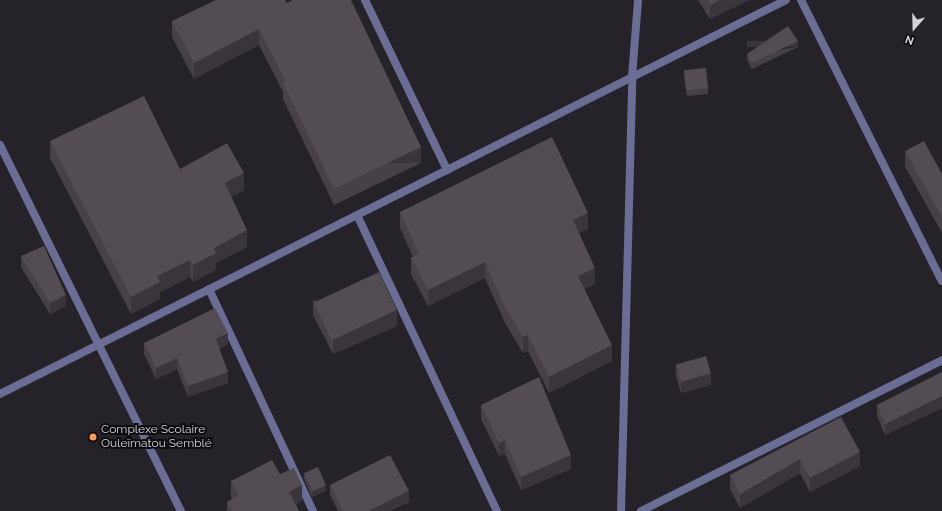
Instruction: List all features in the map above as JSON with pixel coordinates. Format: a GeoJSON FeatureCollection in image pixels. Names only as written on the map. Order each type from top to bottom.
{"type":"FeatureCollection","features":[{"type":"Feature","properties":{"kind":"street"},"geometry":{"type":"LineString","coordinates":[[365,0],[447,170]]}},
{"type":"Feature","properties":{"kind":"street"},"geometry":{"type":"LineString","coordinates":[[621,511],[632,77],[638,0]]}},
{"type":"Feature","properties":{"kind":"street"},"geometry":{"type":"LineString","coordinates":[[0,394],[786,0]]}},
{"type":"Feature","properties":{"kind":"street"},"geometry":{"type":"LineString","coordinates":[[801,0],[942,281]]}},
{"type":"Feature","properties":{"kind":"street"},"geometry":{"type":"LineString","coordinates":[[0,145],[100,344],[181,511]]}},
{"type":"Feature","properties":{"kind":"street"},"geometry":{"type":"LineString","coordinates":[[357,215],[497,511]]}},
{"type":"Feature","properties":{"kind":"street"},"geometry":{"type":"LineString","coordinates":[[208,289],[313,511]]}},
{"type":"Feature","properties":{"kind":"street"},"geometry":{"type":"LineString","coordinates":[[641,511],[942,360]]}},
{"type":"Feature","properties":{"kind":"building"},"geometry":{"type":"Polygon","coordinates":[[[216,0],[285,0],[287,3],[293,0],[351,0],[421,147],[334,189],[283,83],[286,82],[259,29],[194,63],[172,21],[216,0]]]}},
{"type":"Feature","properties":{"kind":"building"},"geometry":{"type":"Polygon","coordinates":[[[707,0],[720,0],[710,5],[707,0]]]}},
{"type":"Feature","properties":{"kind":"building"},"geometry":{"type":"Polygon","coordinates":[[[788,26],[798,41],[752,63],[747,54],[788,26]]]}},
{"type":"Feature","properties":{"kind":"building"},"geometry":{"type":"Polygon","coordinates":[[[706,68],[708,88],[686,90],[684,70],[706,68]]]}},
{"type":"Feature","properties":{"kind":"building"},"geometry":{"type":"Polygon","coordinates":[[[144,96],[180,169],[227,143],[244,173],[225,183],[247,230],[214,248],[216,253],[193,265],[190,260],[157,276],[160,282],[131,297],[50,141],[144,96]]]}},
{"type":"Feature","properties":{"kind":"building"},"geometry":{"type":"Polygon","coordinates":[[[552,137],[588,213],[573,220],[595,268],[578,276],[612,345],[549,377],[528,335],[523,337],[505,307],[485,262],[428,290],[411,258],[419,254],[400,212],[552,137]]]}},
{"type":"Feature","properties":{"kind":"building"},"geometry":{"type":"Polygon","coordinates":[[[924,141],[942,174],[942,217],[905,151],[924,141]]]}},
{"type":"Feature","properties":{"kind":"building"},"geometry":{"type":"Polygon","coordinates":[[[44,246],[66,295],[50,303],[21,256],[44,246]]]}},
{"type":"Feature","properties":{"kind":"building"},"geometry":{"type":"Polygon","coordinates":[[[379,272],[397,310],[331,340],[314,302],[379,272]]]}},
{"type":"Feature","properties":{"kind":"building"},"geometry":{"type":"Polygon","coordinates":[[[215,308],[228,333],[216,339],[228,372],[188,386],[177,358],[156,368],[144,343],[215,308]]]}},
{"type":"Feature","properties":{"kind":"building"},"geometry":{"type":"Polygon","coordinates":[[[706,356],[711,373],[681,382],[676,365],[706,356]]]}},
{"type":"Feature","properties":{"kind":"building"},"geometry":{"type":"Polygon","coordinates":[[[942,372],[942,396],[885,424],[877,405],[942,372]]]}},
{"type":"Feature","properties":{"kind":"building"},"geometry":{"type":"Polygon","coordinates":[[[539,377],[571,455],[521,477],[505,440],[499,443],[481,405],[539,377]]]}},
{"type":"Feature","properties":{"kind":"building"},"geometry":{"type":"Polygon","coordinates":[[[841,417],[860,452],[810,478],[800,459],[740,494],[730,475],[841,417]]]}},
{"type":"Feature","properties":{"kind":"building"},"geometry":{"type":"Polygon","coordinates":[[[390,455],[409,491],[368,511],[343,511],[330,485],[390,455]]]}},
{"type":"Feature","properties":{"kind":"building"},"geometry":{"type":"Polygon","coordinates":[[[272,460],[280,474],[294,468],[302,485],[289,492],[299,511],[232,511],[227,502],[239,495],[231,481],[272,460]]]}},
{"type":"Feature","properties":{"kind":"building"},"geometry":{"type":"Polygon","coordinates":[[[318,467],[326,485],[312,491],[304,473],[318,467]]]}},
{"type":"Feature","properties":{"kind":"place","name":"Complexe Scolaire Ouleïmatou Semblé"},"geometry":{"type":"Point","coordinates":[93,437]}}]}
